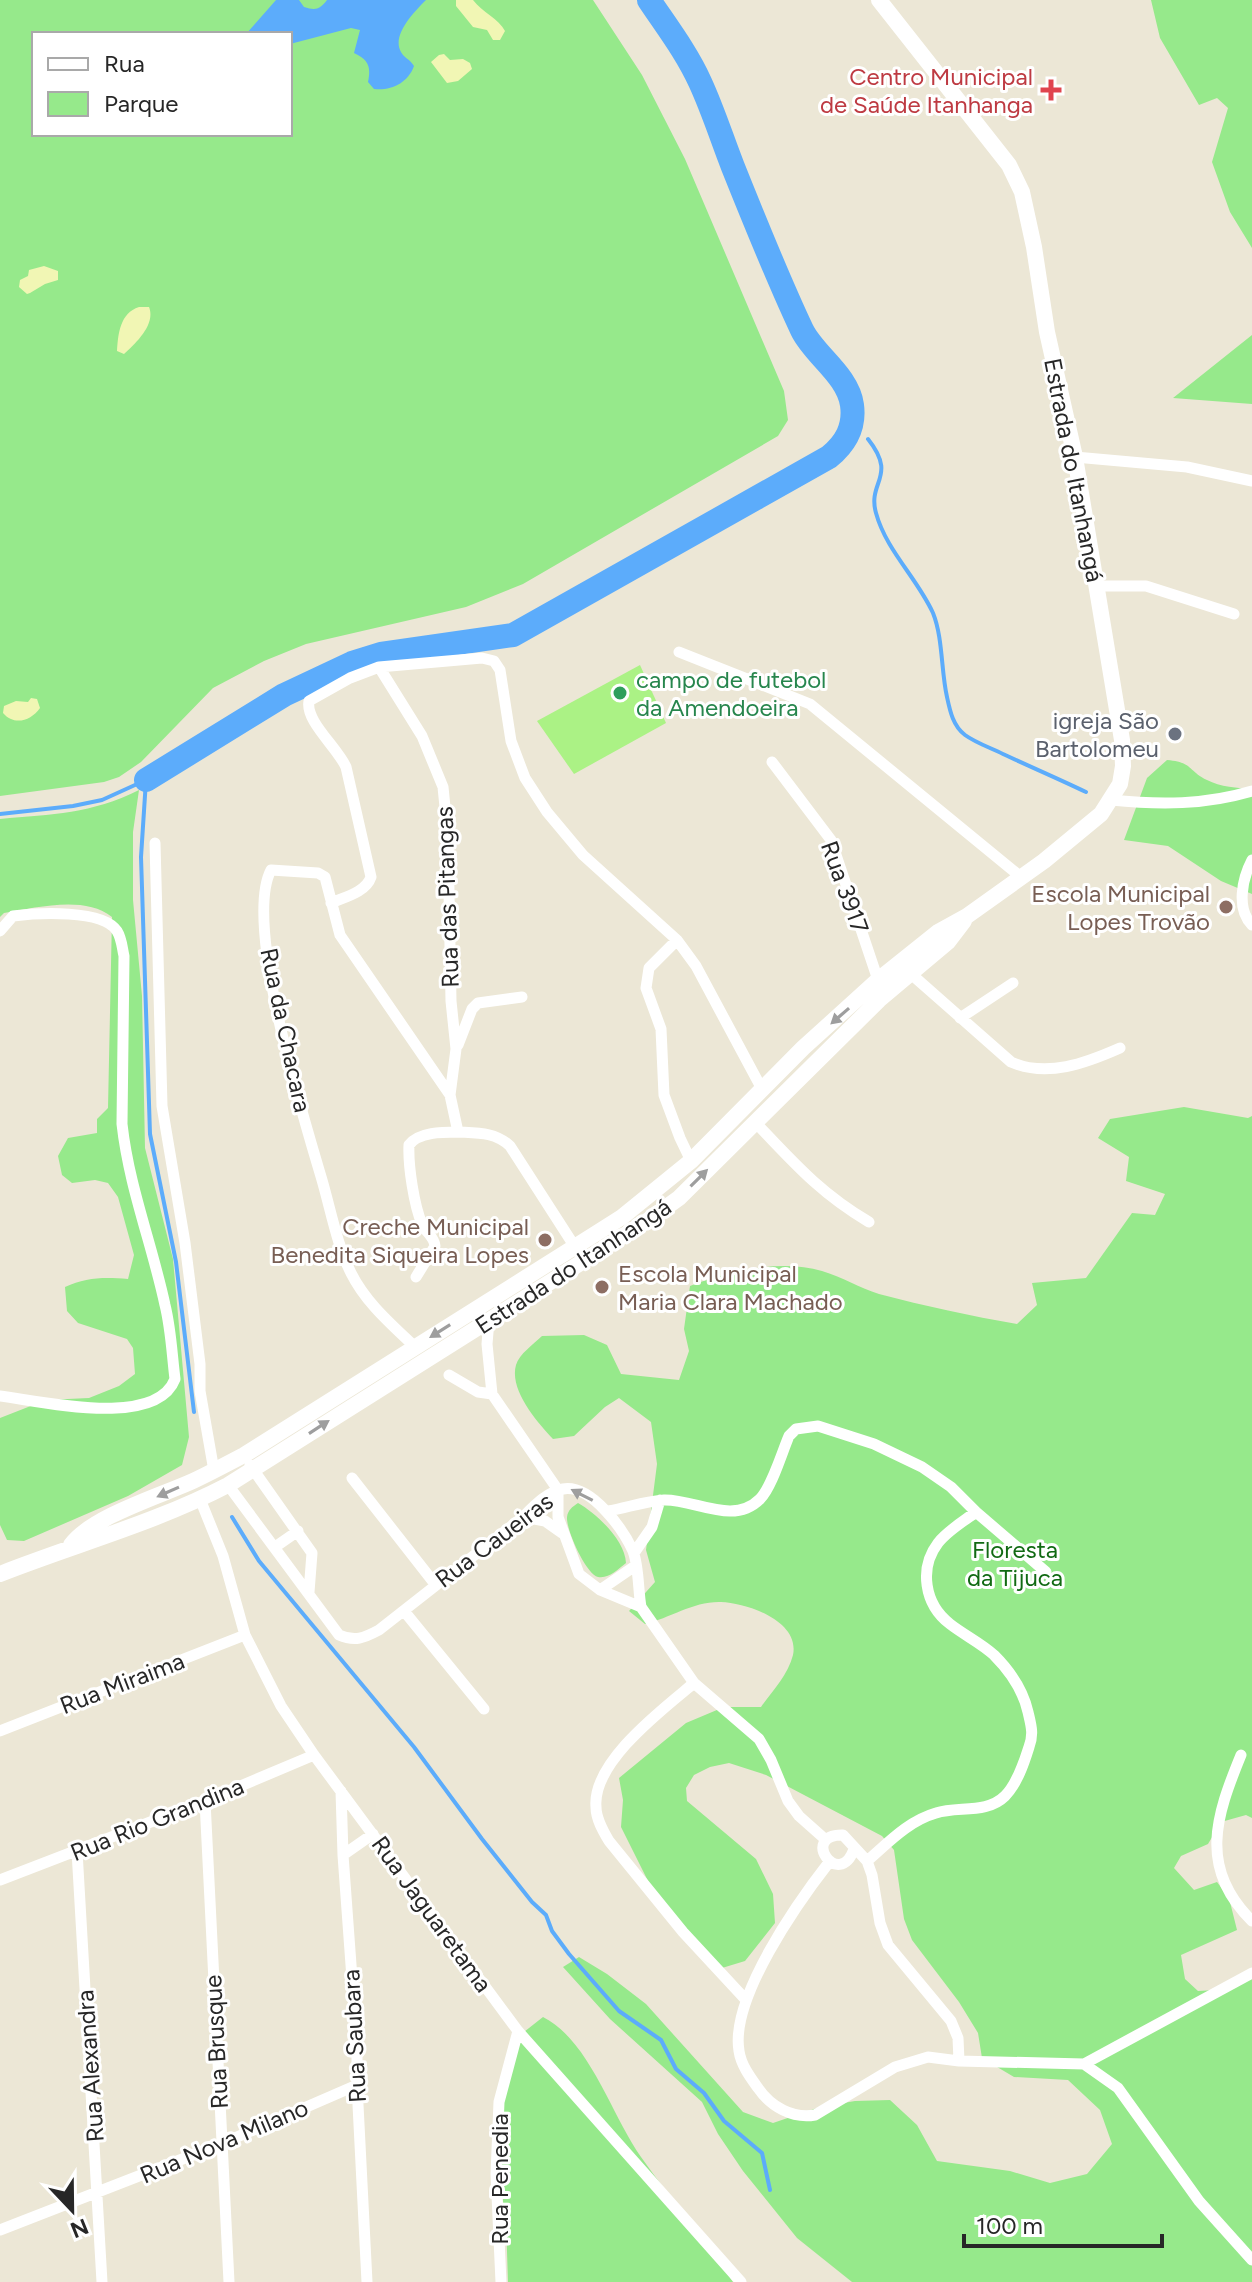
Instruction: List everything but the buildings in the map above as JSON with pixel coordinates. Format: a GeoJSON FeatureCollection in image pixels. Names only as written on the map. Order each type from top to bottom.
{"type":"FeatureCollection","features":[{"type":"Feature","properties":{"kind":"main road","name":"Estrada do Itanhangá"},"geometry":{"type":"LineString","coordinates":[[0,1574],[71,1545],[107,1536],[228,1485],[248,1462],[415,1347],[622,1217],[691,1161],[803,1048],[878,980],[938,932],[967,916],[1082,831],[1101,814],[1120,784],[1122,740],[1075,457],[1047,332],[1022,192],[1009,165],[879,0]]}},
{"type":"Feature","properties":{"kind":"main road","name":"Estrada do Itanhangá"},"geometry":{"type":"LineString","coordinates":[[71,1545],[79,1533],[100,1522],[214,1471],[248,1462],[489,1320],[647,1221],[679,1198],[879,1000],[948,942],[967,916]]}},
{"type":"Feature","properties":{"kind":"street"},"geometry":{"type":"LineString","coordinates":[[1075,457],[1142,461],[1252,481]]}},
{"type":"Feature","properties":{"kind":"street"},"geometry":{"type":"LineString","coordinates":[[1096,586],[1146,586],[1234,614]]}},
{"type":"Feature","properties":{"kind":"street"},"geometry":{"type":"LineString","coordinates":[[679,652],[810,704],[1021,877]]}},
{"type":"Feature","properties":{"kind":"street"},"geometry":{"type":"LineString","coordinates":[[331,903],[363,889],[369,885],[371,877],[346,767],[316,723],[308,706],[309,701],[350,678],[379,667],[482,658],[494,661],[500,670],[511,741],[525,778],[547,812],[583,855],[677,940],[702,978],[763,1091]]}},
{"type":"Feature","properties":{"kind":"street","name":"Rua das Pitangas"},"geometry":{"type":"LineString","coordinates":[[379,667],[422,736],[443,787],[448,837],[451,1001],[456,1049],[450,1095]]}},
{"type":"Feature","properties":{"kind":"street","name":"Rua 3917"},"geometry":{"type":"LineString","coordinates":[[772,762],[831,840],[878,980]]}},
{"type":"Feature","properties":{"kind":"street"},"geometry":{"type":"LineString","coordinates":[[1111,800],[1154,805],[1199,803],[1252,791]]}},
{"type":"Feature","properties":{"kind":"street"},"geometry":{"type":"LineString","coordinates":[[155,843],[162,1106],[185,1243],[200,1364],[200,1391],[214,1471]]}},
{"type":"Feature","properties":{"kind":"street"},"geometry":{"type":"LineString","coordinates":[[1252,860],[1245,878],[1243,908],[1252,925]]}},
{"type":"Feature","properties":{"kind":"street","name":"Rua da Chacara"},"geometry":{"type":"LineString","coordinates":[[415,1347],[364,1295],[343,1253],[299,1103],[271,982],[265,902],[271,870],[278,868],[318,873],[325,877],[340,935],[450,1095],[458,1132]]}},
{"type":"Feature","properties":{"kind":"street"},"geometry":{"type":"LineString","coordinates":[[0,931],[13,916],[91,916],[106,921],[116,930],[121,942],[124,956],[122,1124],[136,1203],[166,1307],[175,1379],[172,1389],[163,1396],[116,1410],[0,1396]]}},
{"type":"Feature","properties":{"kind":"street"},"geometry":{"type":"LineString","coordinates":[[677,940],[649,968],[646,988],[661,1029],[664,1095],[691,1161]]}},
{"type":"Feature","properties":{"kind":"street"},"geometry":{"type":"LineString","coordinates":[[910,973],[1011,1062],[1025,1068],[1040,1071],[1091,1061],[1120,1048]]}},
{"type":"Feature","properties":{"kind":"street"},"geometry":{"type":"LineString","coordinates":[[960,1018],[1013,983]]}},
{"type":"Feature","properties":{"kind":"street"},"geometry":{"type":"LineString","coordinates":[[456,1049],[472,1009],[478,1003],[522,997]]}},
{"type":"Feature","properties":{"kind":"street"},"geometry":{"type":"LineString","coordinates":[[755,1122],[824,1193],[869,1222]]}},
{"type":"Feature","properties":{"kind":"street"},"geometry":{"type":"LineString","coordinates":[[416,1277],[435,1246],[434,1239],[420,1218],[409,1145],[419,1137],[458,1132],[490,1134],[501,1138],[510,1146],[575,1247]]}},
{"type":"Feature","properties":{"kind":"street"},"geometry":{"type":"LineString","coordinates":[[489,1320],[487,1344],[492,1394],[558,1490],[556,1506],[579,1574],[600,1590],[641,1607],[694,1683],[759,1739],[788,1801],[799,1816],[826,1840]]}},
{"type":"Feature","properties":{"kind":"street"},"geometry":{"type":"LineString","coordinates":[[449,1375],[478,1392],[492,1394]]}},
{"type":"Feature","properties":{"kind":"street"},"geometry":{"type":"LineString","coordinates":[[608,1511],[660,1500],[680,1501],[719,1511],[732,1511],[754,1504],[763,1497],[789,1436],[796,1429],[818,1426],[874,1444],[922,1467],[951,1487],[1046,1572]]}},
{"type":"Feature","properties":{"kind":"street"},"geometry":{"type":"LineString","coordinates":[[248,1462],[312,1553],[309,1593]]}},
{"type":"Feature","properties":{"kind":"street"},"geometry":{"type":"LineString","coordinates":[[352,1478],[435,1584]]}},
{"type":"Feature","properties":{"kind":"street","name":"Rua Caueiras"},"geometry":{"type":"LineString","coordinates":[[228,1485],[339,1635],[349,1639],[361,1640],[404,1611],[523,1517],[540,1500],[558,1490],[573,1489],[584,1493],[608,1511],[634,1553],[641,1607]]}},
{"type":"Feature","properties":{"kind":"street","name":"Rua Jaguaretama"},"geometry":{"type":"LineString","coordinates":[[200,1499],[223,1556],[245,1635],[281,1706],[314,1755],[518,2031],[741,2282]]}},
{"type":"Feature","properties":{"kind":"street"},"geometry":{"type":"LineString","coordinates":[[634,1553],[652,1527],[660,1500]]}},
{"type":"Feature","properties":{"kind":"street"},"geometry":{"type":"LineString","coordinates":[[867,1861],[905,1827],[936,1813],[987,1806],[1005,1796],[1023,1766],[1033,1735],[1024,1698],[1010,1673],[993,1654],[939,1613],[927,1590],[925,1575],[939,1541],[976,1512]]}},
{"type":"Feature","properties":{"kind":"street"},"geometry":{"type":"LineString","coordinates":[[523,1517],[545,1521],[563,1533]]}},
{"type":"Feature","properties":{"kind":"street"},"geometry":{"type":"LineString","coordinates":[[275,1547],[298,1531]]}},
{"type":"Feature","properties":{"kind":"street"},"geometry":{"type":"LineString","coordinates":[[600,1590],[635,1566]]}},
{"type":"Feature","properties":{"kind":"street"},"geometry":{"type":"LineString","coordinates":[[404,1611],[484,1709]]}},
{"type":"Feature","properties":{"kind":"street","name":"Rua Miraima"},"geometry":{"type":"LineString","coordinates":[[0,1731],[245,1635]]}},
{"type":"Feature","properties":{"kind":"street"},"geometry":{"type":"LineString","coordinates":[[694,1683],[651,1721],[606,1770],[595,1806],[600,1825],[609,1841],[683,1932],[746,2000]]}},
{"type":"Feature","properties":{"kind":"street","name":"Rua Rio Grandina"},"geometry":{"type":"LineString","coordinates":[[0,1880],[205,1801],[314,1755]]}},
{"type":"Feature","properties":{"kind":"street"},"geometry":{"type":"LineString","coordinates":[[1241,1755],[1224,1799],[1215,1859],[1234,1899],[1252,1921]]}},
{"type":"Feature","properties":{"kind":"street","name":"Rua Saubara"},"geometry":{"type":"LineString","coordinates":[[341,1789],[367,2282]]}},
{"type":"Feature","properties":{"kind":"street","name":"Rua Brusque"},"geometry":{"type":"LineString","coordinates":[[205,1801],[229,2282]]}},
{"type":"Feature","properties":{"kind":"street"},"geometry":{"type":"LineString","coordinates":[[343,1855],[373,1834]]}},
{"type":"Feature","properties":{"kind":"street"},"geometry":{"type":"LineString","coordinates":[[854,1849],[851,1859],[843,1864],[825,1858],[823,1849],[826,1840],[834,1835],[843,1835],[851,1840],[854,1849],[867,1861],[880,1923],[888,1945],[951,2021],[958,2038],[959,2061]]}},
{"type":"Feature","properties":{"kind":"street","name":"Rua Alexandra"},"geometry":{"type":"LineString","coordinates":[[77,1851],[102,2282]]}},
{"type":"Feature","properties":{"kind":"street"},"geometry":{"type":"LineString","coordinates":[[830,1861],[793,1908],[746,2000],[738,2034],[742,2064],[763,2095],[787,2113],[801,2118],[815,2115],[895,2067],[928,2057],[959,2061],[1084,2064],[1252,1973]]}},
{"type":"Feature","properties":{"kind":"street","name":"Rua Penedia"},"geometry":{"type":"LineString","coordinates":[[501,2282],[496,2174],[499,2102],[518,2031]]}},
{"type":"Feature","properties":{"kind":"street"},"geometry":{"type":"LineString","coordinates":[[1084,2064],[1118,2088],[1199,2201],[1252,2260]]}},
{"type":"Feature","properties":{"kind":"street","name":"Rua Nova Milano"},"geometry":{"type":"LineString","coordinates":[[0,2230],[221,2144],[357,2085]]}},
{"type":"Feature","properties":{"kind":"green space"},"geometry":{"type":"Polygon","coordinates":[[[0,0],[593,0],[642,75],[685,159],[784,391],[788,420],[778,436],[523,584],[466,607],[306,644],[264,661],[213,688],[141,762],[119,777],[104,782],[0,796],[0,0]]]}},
{"type":"Feature","properties":{"kind":"green space"},"geometry":{"type":"Polygon","coordinates":[[[1151,0],[1252,0],[1252,248],[1230,212],[1212,162],[1228,108],[1217,98],[1199,105],[1160,38],[1151,0]]]}},
{"type":"Feature","properties":{"kind":"green space"},"geometry":{"type":"Polygon","coordinates":[[[1252,335],[1252,404],[1173,398],[1252,335]]]}},
{"type":"Feature","properties":{"kind":"green space","name":"campo de futebol da Amendoeira"},"geometry":{"type":"Polygon","coordinates":[[[640,665],[666,723],[574,774],[537,721],[640,665]]]}},
{"type":"Feature","properties":{"kind":"green space"},"geometry":{"type":"Polygon","coordinates":[[[1167,760],[1186,765],[1201,777],[1218,784],[1252,789],[1252,894],[1221,881],[1168,846],[1124,840],[1147,778],[1167,760]]]}},
{"type":"Feature","properties":{"kind":"green space"},"geometry":{"type":"Polygon","coordinates":[[[139,790],[133,832],[133,900],[142,996],[145,1148],[173,1259],[189,1437],[182,1465],[128,1496],[24,1541],[7,1540],[0,1525],[0,1418],[46,1400],[89,1398],[119,1386],[135,1374],[133,1348],[127,1339],[78,1323],[67,1311],[65,1287],[96,1278],[128,1279],[134,1255],[118,1197],[108,1183],[95,1180],[72,1183],[62,1175],[58,1156],[68,1138],[97,1133],[97,1119],[108,1108],[112,917],[88,906],[60,905],[4,913],[0,917],[0,819],[88,808],[139,790]]]}},
{"type":"Feature","properties":{"kind":"green space","name":"Floresta da Tijuca"},"geometry":{"type":"Polygon","coordinates":[[[1184,1107],[1248,1118],[1252,1116],[1252,1818],[1246,1815],[1221,1822],[1208,1844],[1181,1856],[1174,1868],[1194,1890],[1217,1882],[1229,1898],[1237,1930],[1181,1955],[1185,1979],[1198,1991],[1233,1989],[1252,1978],[1252,2282],[852,2282],[797,2238],[743,2171],[718,2134],[702,2102],[610,2019],[563,1967],[579,1957],[607,1974],[646,2004],[743,2112],[773,2123],[820,2107],[855,2101],[890,2100],[917,2125],[937,2161],[1010,2171],[1050,2183],[1087,2174],[1112,2144],[1100,2110],[1068,2080],[1014,2077],[982,2058],[978,2033],[959,2002],[912,1940],[904,1919],[894,1850],[882,1836],[766,1775],[729,1763],[694,1775],[686,1788],[687,1801],[756,1859],[773,1894],[775,1923],[745,1961],[722,1968],[659,1903],[621,1827],[623,1800],[619,1778],[686,1723],[724,1707],[761,1707],[788,1669],[793,1643],[780,1624],[769,1616],[732,1603],[701,1604],[645,1624],[629,1611],[655,1582],[646,1550],[657,1464],[651,1422],[619,1398],[574,1436],[553,1439],[532,1415],[520,1395],[516,1365],[523,1353],[542,1336],[584,1335],[607,1345],[621,1374],[679,1380],[689,1351],[684,1329],[690,1286],[755,1268],[790,1266],[822,1271],[879,1294],[1017,1324],[1037,1305],[1032,1283],[1086,1278],[1132,1213],[1155,1215],[1165,1194],[1126,1181],[1129,1157],[1098,1138],[1110,1119],[1184,1107]]]}},
{"type":"Feature","properties":{"kind":"green space"},"geometry":{"type":"Polygon","coordinates":[[[578,1503],[601,1521],[621,1545],[626,1563],[610,1575],[598,1577],[593,1574],[573,1541],[567,1517],[578,1503]]]}},
{"type":"Feature","properties":{"kind":"green space"},"geometry":{"type":"Polygon","coordinates":[[[543,2017],[574,2043],[641,2157],[733,2282],[508,2282],[506,2221],[496,2156],[510,2043],[543,2017]]]}},
{"type":"Feature","properties":{"kind":"sand"},"geometry":{"type":"Polygon","coordinates":[[[456,0],[473,0],[499,23],[505,31],[500,40],[493,40],[487,30],[473,27],[456,6],[456,0]]]}},
{"type":"Feature","properties":{"kind":"sand"},"geometry":{"type":"Polygon","coordinates":[[[444,54],[450,60],[463,59],[470,63],[472,69],[458,81],[447,83],[431,62],[444,54]]]}},
{"type":"Feature","properties":{"kind":"sand"},"geometry":{"type":"Polygon","coordinates":[[[44,266],[58,271],[58,280],[27,294],[19,287],[20,280],[28,276],[29,270],[44,266]]]}},
{"type":"Feature","properties":{"kind":"sand"},"geometry":{"type":"Polygon","coordinates":[[[139,307],[149,307],[150,320],[144,333],[124,354],[117,351],[121,325],[128,314],[139,307]]]}},
{"type":"Feature","properties":{"kind":"sand"},"geometry":{"type":"Polygon","coordinates":[[[31,698],[37,699],[40,708],[27,719],[12,720],[3,713],[4,706],[16,701],[28,702],[31,698]]]}},
{"type":"Feature","properties":{"kind":"water"},"geometry":{"type":"Polygon","coordinates":[[[276,0],[299,0],[304,7],[315,9],[327,0],[426,0],[406,24],[399,38],[401,52],[414,66],[408,77],[387,89],[374,89],[368,82],[368,64],[354,53],[360,30],[351,28],[292,43],[292,32],[248,32],[276,0]]]}},
{"type":"Feature","properties":{"kind":"waterway"},"geometry":{"type":"LineString","coordinates":[[146,780],[284,695],[352,663],[381,654],[513,635],[829,457],[845,440],[852,420],[849,394],[802,330],[700,82],[683,50],[649,0]]}},
{"type":"Feature","properties":{"kind":"waterway"},"geometry":{"type":"LineString","coordinates":[[868,439],[881,462],[874,502],[876,513],[894,552],[933,613],[939,633],[947,697],[958,727],[979,743],[1086,792]]}},
{"type":"Feature","properties":{"kind":"waterway"},"geometry":{"type":"LineString","coordinates":[[0,814],[102,800],[146,780],[141,857],[150,1134],[176,1262],[194,1412]]}},
{"type":"Feature","properties":{"kind":"waterway"},"geometry":{"type":"LineString","coordinates":[[232,1517],[259,1561],[414,1747],[482,1839],[546,1915],[552,1931],[569,1954],[619,2011],[661,2040],[676,2069],[704,2093],[724,2121],[762,2153],[770,2190]]}},
{"type":"Feature","properties":{"kind":"place","name":"Centro Municipal de Saúde Itanhanga"},"geometry":{"type":"Point","coordinates":[1051,90]}},
{"type":"Feature","properties":{"kind":"place","name":"campo de futebol da Amendoeira"},"geometry":{"type":"Point","coordinates":[620,693]}},
{"type":"Feature","properties":{"kind":"place","name":"igreja São Bartolomeu"},"geometry":{"type":"Point","coordinates":[1175,734]}},
{"type":"Feature","properties":{"kind":"place","name":"Escola Municipal Lopes Trovão"},"geometry":{"type":"Point","coordinates":[1226,907]}},
{"type":"Feature","properties":{"kind":"place","name":"Creche Municipal Benedita Siqueira Lopes"},"geometry":{"type":"Point","coordinates":[545,1240]}},
{"type":"Feature","properties":{"kind":"place","name":"Escola Municipal Maria Clara Machado"},"geometry":{"type":"Point","coordinates":[602,1287]}}]}
